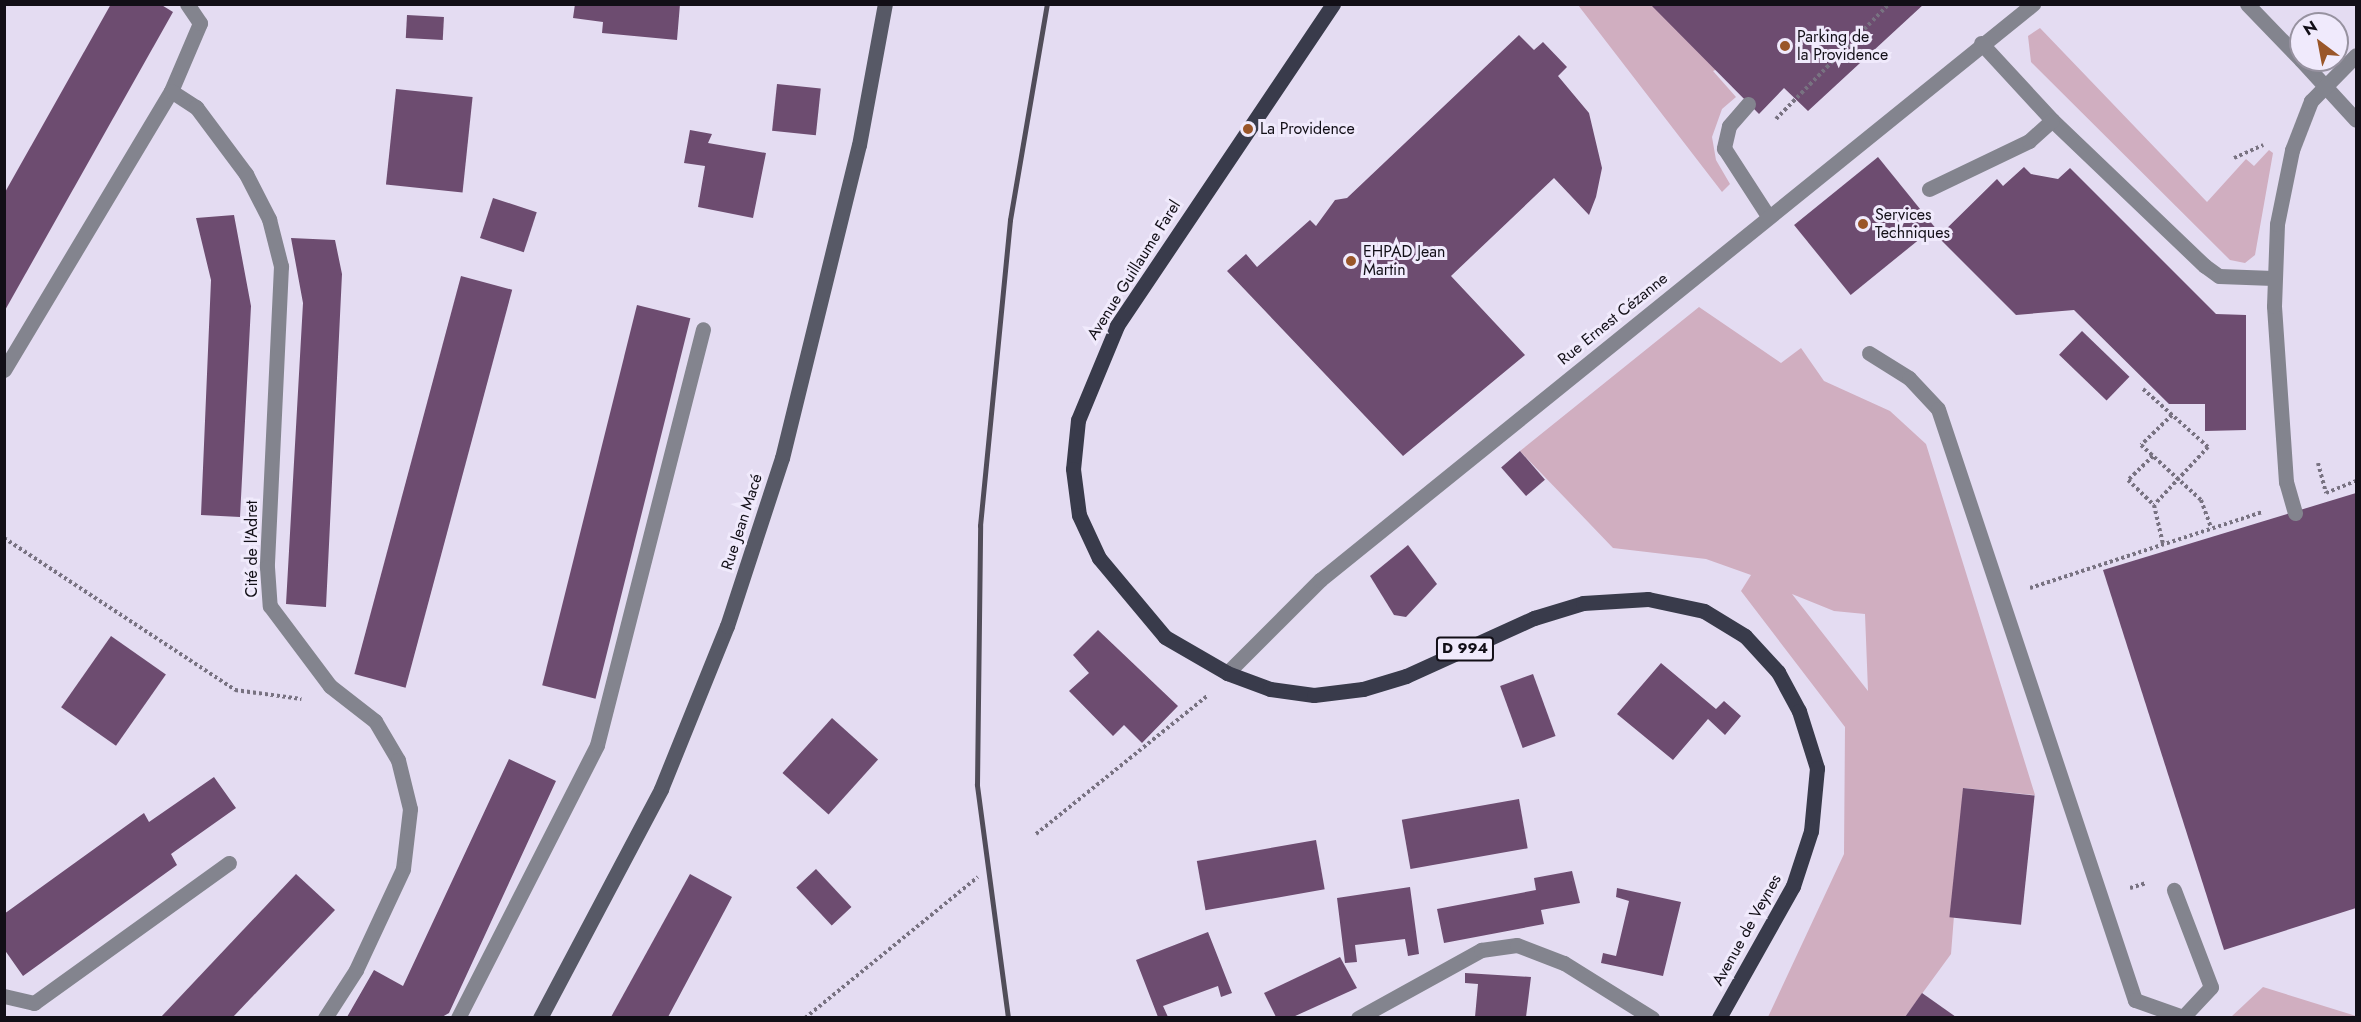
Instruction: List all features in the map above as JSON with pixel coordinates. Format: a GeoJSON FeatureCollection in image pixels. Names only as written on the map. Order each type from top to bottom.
{"type":"FeatureCollection","features":[{"type":"Feature","properties":{"kind":"main road","name":"Rue Jean Macé"},"geometry":{"type":"LineString","coordinates":[[540,1017],[661,789],[727,626],[782,458],[860,145],[885,4]]}},
{"type":"Feature","properties":{"kind":"main road","name":"Avenue Guillaume Farel"},"geometry":{"type":"LineString","coordinates":[[1227,672],[1165,637],[1099,558],[1079,515],[1073,469],[1078,420],[1117,326],[1333,4]]}},
{"type":"Feature","properties":{"kind":"main road","name":"Avenue de Veynes"},"geometry":{"type":"LineString","coordinates":[[1227,672],[1270,689],[1303,693],[1363,689],[1406,676],[1534,618],[1583,603],[1648,599],[1704,611],[1745,636],[1778,672],[1799,711],[1816,768],[1811,831],[1793,886],[1719,1017]]}},
{"type":"Feature","properties":{"kind":"street"},"geometry":{"type":"LineString","coordinates":[[4,370],[171,91],[200,23],[187,4]]}},
{"type":"Feature","properties":{"kind":"street"},"geometry":{"type":"LineString","coordinates":[[2247,4],[2289,48]]}},
{"type":"Feature","properties":{"kind":"street","name":"Rue Ernest Cézanne"},"geometry":{"type":"LineString","coordinates":[[1227,672],[1320,580],[2027,6]]}},
{"type":"Feature","properties":{"kind":"street"},"geometry":{"type":"LineString","coordinates":[[1981,43],[2052,120],[2205,266],[2219,276],[2273,278]]}},
{"type":"Feature","properties":{"kind":"street"},"geometry":{"type":"LineString","coordinates":[[2295,513],[2286,482],[2273,278],[2277,224],[2292,150],[2324,83],[2356,55]]}},
{"type":"Feature","properties":{"kind":"street"},"geometry":{"type":"LineString","coordinates":[[2313,72],[2356,120]]}},
{"type":"Feature","properties":{"kind":"street","name":"Cité de l'Adret"},"geometry":{"type":"LineString","coordinates":[[171,91],[196,107],[246,174],[269,219],[281,266],[267,567],[270,606],[294,644],[341,694],[375,721],[398,760],[410,809],[403,868],[356,970],[325,1017]]}},
{"type":"Feature","properties":{"kind":"street"},"geometry":{"type":"LineString","coordinates":[[1748,104],[1729,126],[1724,148],[1768,216]]}},
{"type":"Feature","properties":{"kind":"street"},"geometry":{"type":"LineString","coordinates":[[1929,189],[2029,141],[2052,120]]}},
{"type":"Feature","properties":{"kind":"street"},"geometry":{"type":"LineString","coordinates":[[458,1017],[597,745],[703,329]]}},
{"type":"Feature","properties":{"kind":"street"},"geometry":{"type":"LineString","coordinates":[[1869,353],[1909,378],[1938,409],[2135,1000],[2183,1017],[2211,987],[2174,890]]}},
{"type":"Feature","properties":{"kind":"street"},"geometry":{"type":"LineString","coordinates":[[4,996],[34,1004],[229,863]]}},
{"type":"Feature","properties":{"kind":"street"},"geometry":{"type":"LineString","coordinates":[[1358,1017],[1481,950],[1517,945],[1564,963],[1652,1017]]}},
{"type":"Feature","properties":{"kind":"path"},"geometry":{"type":"LineString","coordinates":[[1772,123],[1889,4]]}},
{"type":"Feature","properties":{"kind":"path"},"geometry":{"type":"LineString","coordinates":[[2143,389],[2208,447],[2154,505]]}},
{"type":"Feature","properties":{"kind":"path"},"geometry":{"type":"LineString","coordinates":[[2172,415],[2141,445],[2201,500],[2211,528]]}},
{"type":"Feature","properties":{"kind":"path"},"geometry":{"type":"LineString","coordinates":[[2316,455],[2326,493],[2356,481]]}},
{"type":"Feature","properties":{"kind":"path"},"geometry":{"type":"LineString","coordinates":[[2153,456],[2128,480],[2154,505],[2163,543]]}},
{"type":"Feature","properties":{"kind":"path"},"geometry":{"type":"LineString","coordinates":[[2021,591],[2259,513]]}},
{"type":"Feature","properties":{"kind":"path"},"geometry":{"type":"LineString","coordinates":[[4,538],[235,690],[288,700],[341,694]]}},
{"type":"Feature","properties":{"kind":"path"},"geometry":{"type":"LineString","coordinates":[[1036,834],[1196,710],[1227,672]]}},
{"type":"Feature","properties":{"kind":"path"},"geometry":{"type":"LineString","coordinates":[[805,1017],[978,877]]}},
{"type":"Feature","properties":{"kind":"shaded area"},"geometry":{"type":"Polygon","coordinates":[[[1578,5],[1865,5],[1713,71],[1736,97],[1722,109],[1712,137],[1716,160],[1730,184],[1722,192],[1578,5]]]}},
{"type":"Feature","properties":{"kind":"shaded area"},"geometry":{"type":"Polygon","coordinates":[[[2040,28],[2207,202],[2246,159],[2254,166],[2269,150],[2273,153],[2255,255],[2245,263],[2230,260],[2031,62],[2028,36],[2040,28]]]}},
{"type":"Feature","properties":{"kind":"shaded area"},"geometry":{"type":"Polygon","coordinates":[[[1699,307],[1781,363],[1801,348],[1824,381],[1890,411],[1926,444],[2035,795],[1964,788],[1951,954],[1905,1017],[1768,1017],[1844,854],[1845,727],[1741,591],[1751,575],[1706,559],[1613,548],[1520,451],[1699,307]],[[1792,594],[1868,691],[1865,614],[1834,611],[1792,594]]]}},
{"type":"Feature","properties":{"kind":"shaded area"},"geometry":{"type":"Polygon","coordinates":[[[2263,987],[2356,1016],[2356,1017],[2231,1017],[2263,987]]]}},
{"type":"Feature","properties":{"kind":"building"},"geometry":{"type":"Polygon","coordinates":[[[111,4],[160,4],[173,12],[4,312],[4,194],[111,4]]]}},
{"type":"Feature","properties":{"kind":"building"},"geometry":{"type":"Polygon","coordinates":[[[575,4],[680,4],[677,40],[602,33],[603,22],[573,18],[575,4]]]}},
{"type":"Feature","properties":{"kind":"building","name":"Parking de la Providence"},"geometry":{"type":"Polygon","coordinates":[[[1650,4],[1924,4],[1808,111],[1784,88],[1759,114],[1650,4]]]}},
{"type":"Feature","properties":{"kind":"building"},"geometry":{"type":"Polygon","coordinates":[[[407,15],[444,17],[443,40],[406,38],[407,15]]]}},
{"type":"Feature","properties":{"kind":"building","name":"EHPAD Jean Martin"},"geometry":{"type":"Polygon","coordinates":[[[1519,35],[1534,50],[1543,42],[1567,67],[1558,76],[1589,113],[1602,168],[1596,197],[1589,215],[1554,178],[1451,276],[1525,355],[1403,456],[1227,271],[1246,254],[1257,267],[1310,220],[1316,226],[1335,200],[1347,198],[1519,35]]]}},
{"type":"Feature","properties":{"kind":"building"},"geometry":{"type":"Polygon","coordinates":[[[777,84],[821,89],[816,135],[772,131],[777,84]]]}},
{"type":"Feature","properties":{"kind":"building"},"geometry":{"type":"Polygon","coordinates":[[[396,89],[473,97],[463,193],[386,184],[396,89]]]}},
{"type":"Feature","properties":{"kind":"building"},"geometry":{"type":"Polygon","coordinates":[[[690,130],[712,134],[708,143],[766,153],[753,218],[698,207],[705,166],[684,163],[690,130]]]}},
{"type":"Feature","properties":{"kind":"building","name":"Services Techniques"},"geometry":{"type":"Polygon","coordinates":[[[1878,157],[1935,227],[1851,295],[1794,225],[1878,157]]]}},
{"type":"Feature","properties":{"kind":"building"},"geometry":{"type":"Polygon","coordinates":[[[2024,167],[2031,174],[2058,179],[2070,168],[2216,314],[2246,315],[2246,430],[2205,431],[2205,404],[2169,404],[2074,310],[2016,315],[1938,237],[1997,179],[2003,186],[2024,167]]]}},
{"type":"Feature","properties":{"kind":"building"},"geometry":{"type":"Polygon","coordinates":[[[493,198],[537,212],[524,252],[480,238],[493,198]]]}},
{"type":"Feature","properties":{"kind":"building"},"geometry":{"type":"Polygon","coordinates":[[[234,215],[251,306],[240,517],[201,515],[211,280],[196,218],[234,215]]]}},
{"type":"Feature","properties":{"kind":"building"},"geometry":{"type":"Polygon","coordinates":[[[291,238],[335,240],[342,274],[326,607],[286,604],[303,303],[291,238]]]}},
{"type":"Feature","properties":{"kind":"building"},"geometry":{"type":"Polygon","coordinates":[[[461,276],[512,290],[406,688],[354,674],[461,276]]]}},
{"type":"Feature","properties":{"kind":"building"},"geometry":{"type":"Polygon","coordinates":[[[637,305],[690,318],[596,699],[542,685],[637,305]]]}},
{"type":"Feature","properties":{"kind":"building"},"geometry":{"type":"Polygon","coordinates":[[[2082,331],[2129,377],[2107,401],[2059,355],[2082,331]]]}},
{"type":"Feature","properties":{"kind":"building"},"geometry":{"type":"Polygon","coordinates":[[[1520,451],[1545,480],[1526,496],[1501,467],[1520,451]]]}},
{"type":"Feature","properties":{"kind":"building"},"geometry":{"type":"Polygon","coordinates":[[[2356,493],[2356,908],[2224,950],[2103,570],[2356,493]]]}},
{"type":"Feature","properties":{"kind":"building"},"geometry":{"type":"Polygon","coordinates":[[[1408,545],[1437,584],[1406,617],[1394,615],[1370,576],[1408,545]]]}},
{"type":"Feature","properties":{"kind":"building"},"geometry":{"type":"Polygon","coordinates":[[[1098,630],[1178,706],[1142,743],[1124,725],[1113,736],[1069,691],[1089,673],[1073,655],[1098,630]]]}},
{"type":"Feature","properties":{"kind":"building"},"geometry":{"type":"Polygon","coordinates":[[[111,636],[166,674],[116,746],[61,707],[111,636]]]}},
{"type":"Feature","properties":{"kind":"building"},"geometry":{"type":"Polygon","coordinates":[[[1661,663],[1716,709],[1724,701],[1741,716],[1725,735],[1708,719],[1673,760],[1617,714],[1661,663]]]}},
{"type":"Feature","properties":{"kind":"building"},"geometry":{"type":"Polygon","coordinates":[[[1533,674],[1556,736],[1523,748],[1500,686],[1533,674]]]}},
{"type":"Feature","properties":{"kind":"building"},"geometry":{"type":"Polygon","coordinates":[[[832,718],[878,759],[829,814],[782,773],[832,718]]]}},
{"type":"Feature","properties":{"kind":"building"},"geometry":{"type":"Polygon","coordinates":[[[509,759],[556,781],[449,1013],[442,1017],[347,1017],[374,970],[403,986],[509,759]]]}},
{"type":"Feature","properties":{"kind":"building"},"geometry":{"type":"Polygon","coordinates":[[[214,777],[236,808],[171,854],[177,865],[23,976],[4,949],[4,914],[144,813],[149,822],[214,777]]]}},
{"type":"Feature","properties":{"kind":"building"},"geometry":{"type":"Polygon","coordinates":[[[1963,788],[2035,796],[2021,925],[1949,917],[1963,788]]]}},
{"type":"Feature","properties":{"kind":"building"},"geometry":{"type":"Polygon","coordinates":[[[1519,799],[1528,848],[1410,869],[1402,820],[1519,799]]]}},
{"type":"Feature","properties":{"kind":"building"},"geometry":{"type":"Polygon","coordinates":[[[1316,840],[1325,889],[1206,910],[1197,861],[1316,840]]]}},
{"type":"Feature","properties":{"kind":"building"},"geometry":{"type":"Polygon","coordinates":[[[816,869],[851,907],[832,925],[796,887],[816,869]]]}},
{"type":"Feature","properties":{"kind":"building"},"geometry":{"type":"Polygon","coordinates":[[[1572,871],[1580,903],[1541,910],[1544,924],[1444,943],[1437,909],[1536,890],[1534,878],[1572,871]]]}},
{"type":"Feature","properties":{"kind":"building"},"geometry":{"type":"Polygon","coordinates":[[[296,874],[335,910],[233,1017],[161,1017],[296,874]]]}},
{"type":"Feature","properties":{"kind":"building"},"geometry":{"type":"Polygon","coordinates":[[[690,874],[732,897],[668,1017],[611,1017],[690,874]]]}},
{"type":"Feature","properties":{"kind":"building"},"geometry":{"type":"Polygon","coordinates":[[[1410,887],[1419,954],[1408,956],[1405,939],[1355,945],[1357,962],[1345,963],[1337,898],[1410,887]]]}},
{"type":"Feature","properties":{"kind":"building"},"geometry":{"type":"Polygon","coordinates":[[[1617,888],[1681,902],[1663,976],[1601,963],[1603,953],[1616,956],[1629,901],[1616,897],[1617,888]]]}},
{"type":"Feature","properties":{"kind":"building"},"geometry":{"type":"Polygon","coordinates":[[[1208,932],[1232,993],[1221,997],[1218,986],[1163,1006],[1168,1017],[1158,1017],[1136,960],[1208,932]]]}},
{"type":"Feature","properties":{"kind":"building"},"geometry":{"type":"Polygon","coordinates":[[[1340,957],[1357,988],[1293,1017],[1276,1017],[1264,993],[1340,957]]]}},
{"type":"Feature","properties":{"kind":"building"},"geometry":{"type":"Polygon","coordinates":[[[1465,973],[1531,977],[1526,1017],[1475,1017],[1478,984],[1465,983],[1465,973]]]}},
{"type":"Feature","properties":{"kind":"building"},"geometry":{"type":"Polygon","coordinates":[[[1922,993],[1956,1017],[1905,1017],[1922,993]]]}},
{"type":"Feature","properties":{"kind":"railway"},"geometry":{"type":"LineString","coordinates":[[1008,1018],[977,785],[980,526],[1010,220],[1047,4]]}},
{"type":"Feature","properties":{"kind":"place","name":"Parking de la Providence"},"geometry":{"type":"Point","coordinates":[1785,46]}},
{"type":"Feature","properties":{"kind":"place","name":"La Providence"},"geometry":{"type":"Point","coordinates":[1248,129]}},
{"type":"Feature","properties":{"kind":"place","name":"Services Techniques"},"geometry":{"type":"Point","coordinates":[1863,224]}},
{"type":"Feature","properties":{"kind":"place","name":"EHPAD Jean Martin"},"geometry":{"type":"Point","coordinates":[1351,261]}}]}
